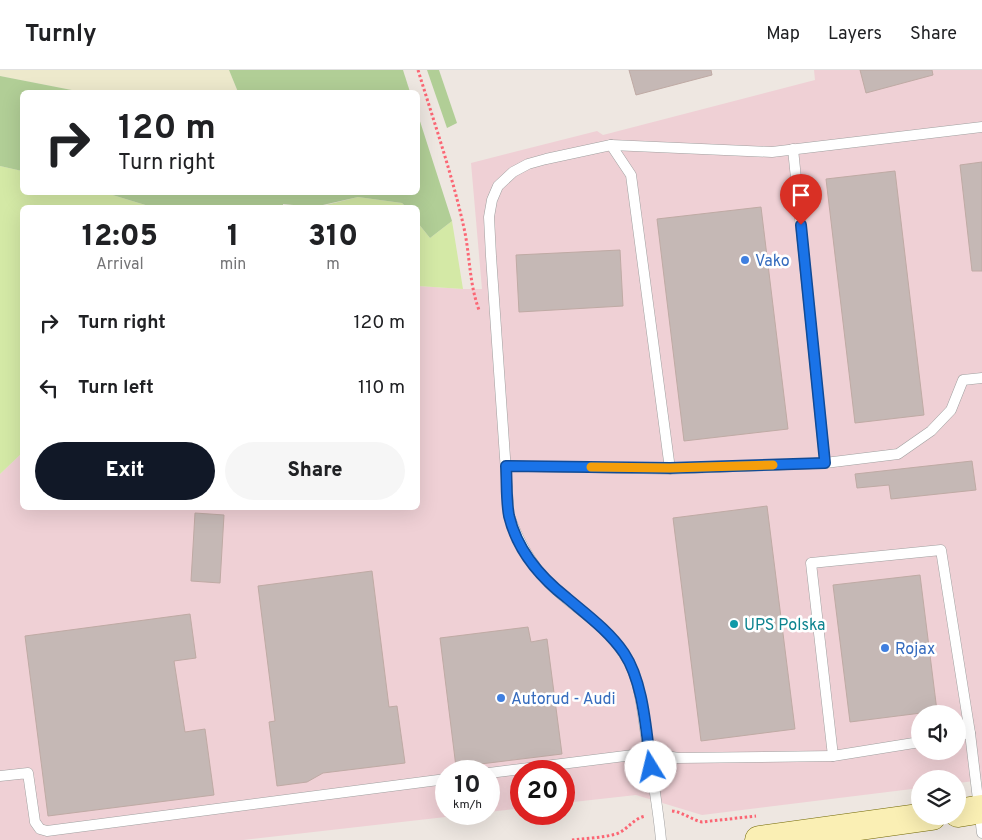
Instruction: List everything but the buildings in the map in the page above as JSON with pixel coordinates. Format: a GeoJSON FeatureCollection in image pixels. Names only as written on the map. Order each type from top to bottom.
{"type":"FeatureCollection","features":[{"type":"Feature","properties":{"kind":"main road"},"geometry":{"type":"LineString","coordinates":[[759,840],[911,819]]}},
{"type":"Feature","properties":{"kind":"lane"},"geometry":{"type":"LineString","coordinates":[[662,840],[636,677],[625,654],[598,623],[548,582],[529,560],[517,538],[509,515],[495,323],[490,217],[492,200],[498,186],[513,172],[528,164],[610,145],[772,152],[982,128]]}},
{"type":"Feature","properties":{"kind":"lane"},"geometry":{"type":"LineString","coordinates":[[610,145],[631,174],[670,468]]}},
{"type":"Feature","properties":{"kind":"lane"},"geometry":{"type":"LineString","coordinates":[[793,149],[825,463]]}},
{"type":"Feature","properties":{"kind":"lane"},"geometry":{"type":"LineString","coordinates":[[506,466],[670,468],[825,463],[898,454],[931,431],[951,410],[963,380],[982,378]]}},
{"type":"Feature","properties":{"kind":"lane"},"geometry":{"type":"LineString","coordinates":[[833,756],[811,563],[941,550],[970,733],[975,816]]}},
{"type":"Feature","properties":{"kind":"lane"},"geometry":{"type":"LineString","coordinates":[[966,734],[970,733]]}},
{"type":"Feature","properties":{"kind":"lane"},"geometry":{"type":"LineString","coordinates":[[500,772],[649,752],[678,758],[833,756],[911,743]]}},
{"type":"Feature","properties":{"kind":"lane"},"geometry":{"type":"LineString","coordinates":[[0,776],[28,773],[35,822],[40,829],[47,831],[435,780]]}},
{"type":"Feature","properties":{"kind":"path"},"geometry":{"type":"LineString","coordinates":[[418,70],[464,229],[474,294],[479,310],[486,318],[495,323]]}},
{"type":"Feature","properties":{"kind":"path"},"geometry":{"type":"LineString","coordinates":[[572,840],[615,834],[642,816]]}},
{"type":"Feature","properties":{"kind":"shaded area"},"geometry":{"type":"Polygon","coordinates":[[[0,70],[229,70],[237,90],[72,90],[0,76],[0,70]]]}},
{"type":"Feature","properties":{"kind":"shaded area"},"geometry":{"type":"Polygon","coordinates":[[[814,70],[982,70],[982,780],[966,782],[966,770],[911,770],[911,789],[702,815],[636,795],[575,802],[575,760],[510,760],[510,809],[500,811],[500,760],[435,760],[435,818],[243,840],[0,840],[0,474],[20,455],[20,510],[420,510],[420,286],[482,289],[471,163],[597,131],[603,135],[815,80],[814,70]]]}},
{"type":"Feature","properties":{"kind":"green space"},"geometry":{"type":"Polygon","coordinates":[[[229,70],[403,70],[409,90],[237,90],[229,70]]]}},
{"type":"Feature","properties":{"kind":"green space"},"geometry":{"type":"Polygon","coordinates":[[[427,70],[439,70],[457,123],[447,128],[427,70]]]}},
{"type":"Feature","properties":{"kind":"green space"},"geometry":{"type":"Polygon","coordinates":[[[0,76],[72,90],[20,90],[20,171],[0,166],[0,76]]]}},
{"type":"Feature","properties":{"kind":"green space"},"geometry":{"type":"Polygon","coordinates":[[[420,121],[452,221],[430,238],[420,226],[420,205],[404,205],[402,203],[358,197],[323,205],[145,205],[113,195],[420,195],[420,121]]]}},
{"type":"Feature","properties":{"kind":"green space"},"geometry":{"type":"Polygon","coordinates":[[[0,166],[20,171],[20,195],[113,195],[145,205],[20,205],[20,455],[0,474],[0,166]]]}},
{"type":"Feature","properties":{"kind":"green space"},"geometry":{"type":"Polygon","coordinates":[[[358,197],[402,203],[404,205],[326,205],[358,197]]]}},
{"type":"Feature","properties":{"kind":"green space"},"geometry":{"type":"Polygon","coordinates":[[[452,221],[463,289],[420,286],[420,226],[430,238],[452,221]]]}},
{"type":"Feature","properties":{"kind":"slow traffic"},"geometry":{"type":"LineString","coordinates":[[591,467],[670,468],[773,465]]}},
{"type":"Feature","properties":{"kind":"place","name":"Vako"},"geometry":{"type":"Point","coordinates":[745,260]}},
{"type":"Feature","properties":{"kind":"place","name":"UPS Polska"},"geometry":{"type":"Point","coordinates":[734,624]}},
{"type":"Feature","properties":{"kind":"place","name":"Rojax"},"geometry":{"type":"Point","coordinates":[885,648]}},
{"type":"Feature","properties":{"kind":"place","name":"Autorud - Audi"},"geometry":{"type":"Point","coordinates":[501,698]}},
{"type":"Feature","properties":{"kind":"route"},"geometry":{"type":"LineString","coordinates":[[651,767],[636,677],[625,654],[598,623],[548,582],[529,560],[517,538],[509,515],[506,466],[670,468],[825,463],[801,225]]}}]}
